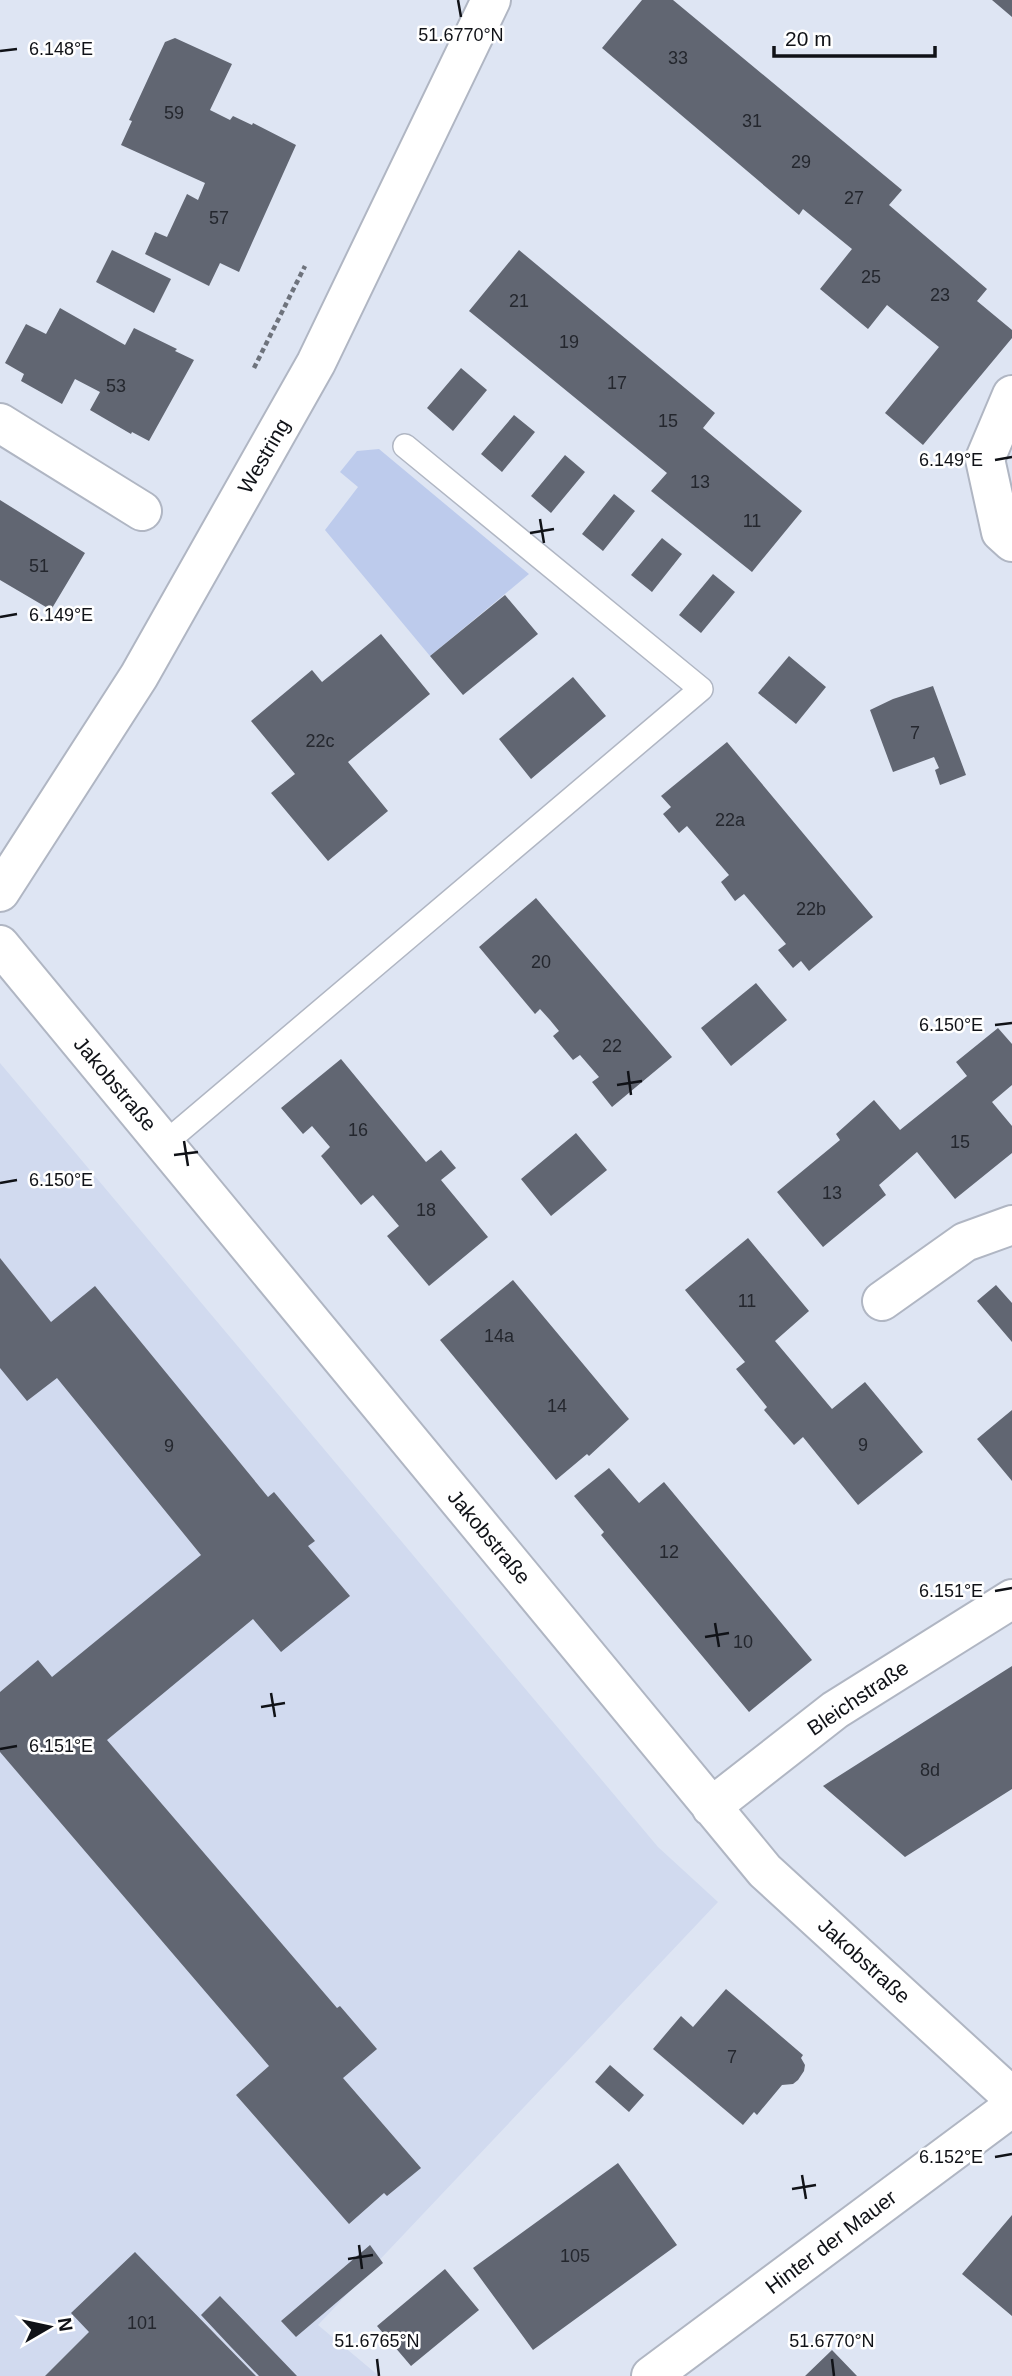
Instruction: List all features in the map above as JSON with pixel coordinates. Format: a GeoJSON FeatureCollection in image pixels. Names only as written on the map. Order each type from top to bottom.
{"type":"FeatureCollection","features":[{"type":"Feature","properties":{"kind":"street","name":"Westring"},"geometry":{"type":"LineString","coordinates":[[0,892],[139,676],[316,363],[491,0]]}},
{"type":"Feature","properties":{"kind":"street"},"geometry":{"type":"LineString","coordinates":[[1012,395],[985,460],[1001,532],[1012,542]]}},
{"type":"Feature","properties":{"kind":"street"},"geometry":{"type":"LineString","coordinates":[[0,423],[142,511]]}},
{"type":"Feature","properties":{"kind":"street","name":"Jakobstraße"},"geometry":{"type":"LineString","coordinates":[[0,945],[765,1871],[1012,2097]]}},
{"type":"Feature","properties":{"kind":"street"},"geometry":{"type":"LineString","coordinates":[[882,1301],[965,1242],[1012,1225]]}},
{"type":"Feature","properties":{"kind":"street","name":"Bleichstraße"},"geometry":{"type":"LineString","coordinates":[[712,1807],[835,1710],[1012,1599]]}},
{"type":"Feature","properties":{"kind":"street","name":"Hinter der Mauer"},"geometry":{"type":"LineString","coordinates":[[651,2376],[1012,2108]]}},
{"type":"Feature","properties":{"kind":"lane"},"geometry":{"type":"LineString","coordinates":[[164,1144],[701,690],[405,446]]}},
{"type":"Feature","properties":{"kind":"shaded area"},"geometry":{"type":"Polygon","coordinates":[[[379,449],[529,574],[430,656],[325,530],[358,487],[340,472],[357,451],[379,449]]]}},
{"type":"Feature","properties":{"kind":"shaded area"},"geometry":{"type":"Polygon","coordinates":[[[0,1063],[658,1847],[718,1902],[318,2325],[379,2376],[0,2376],[0,1063]]]}},
{"type":"Feature","properties":{"kind":"building"},"geometry":{"type":"Polygon","coordinates":[[[642,0],[673,0],[902,190],[889,205],[987,289],[977,301],[1012,330],[1012,338],[923,445],[885,413],[939,347],[887,305],[868,329],[820,289],[852,249],[803,209],[799,215],[602,48],[642,0]]]}},
{"type":"Feature","properties":{"kind":"building"},"geometry":{"type":"Polygon","coordinates":[[[992,0],[1012,0],[1012,17],[992,0]]]}},
{"type":"Feature","properties":{"kind":"building"},"geometry":{"type":"Polygon","coordinates":[[[175,38],[232,64],[210,110],[230,120],[233,116],[252,125],[253,123],[296,145],[239,272],[220,263],[209,286],[145,254],[155,232],[167,237],[187,194],[198,200],[205,183],[121,145],[132,121],[129,120],[165,42],[175,38]]]}},
{"type":"Feature","properties":{"kind":"building"},"geometry":{"type":"Polygon","coordinates":[[[112,250],[171,279],[154,313],[96,282],[112,250]]]}},
{"type":"Feature","properties":{"kind":"building"},"geometry":{"type":"Polygon","coordinates":[[[519,250],[715,413],[703,428],[802,511],[752,572],[651,491],[667,473],[469,311],[519,250]]]}},
{"type":"Feature","properties":{"kind":"building"},"geometry":{"type":"Polygon","coordinates":[[[60,308],[125,345],[134,328],[194,360],[149,441],[132,432],[131,434],[90,410],[100,392],[75,379],[62,404],[21,381],[24,374],[5,363],[26,324],[46,334],[60,308]]]}},
{"type":"Feature","properties":{"kind":"building"},"geometry":{"type":"Polygon","coordinates":[[[461,368],[487,390],[453,431],[427,408],[461,368]]]}},
{"type":"Feature","properties":{"kind":"building"},"geometry":{"type":"Polygon","coordinates":[[[514,415],[535,432],[502,472],[481,454],[514,415]]]}},
{"type":"Feature","properties":{"kind":"building"},"geometry":{"type":"Polygon","coordinates":[[[565,455],[585,472],[551,513],[531,496],[565,455]]]}},
{"type":"Feature","properties":{"kind":"building"},"geometry":{"type":"Polygon","coordinates":[[[614,494],[635,511],[603,551],[582,534],[614,494]]]}},
{"type":"Feature","properties":{"kind":"building"},"geometry":{"type":"Polygon","coordinates":[[[0,500],[85,553],[51,610],[0,580],[0,500]]]}},
{"type":"Feature","properties":{"kind":"building"},"geometry":{"type":"Polygon","coordinates":[[[662,538],[682,554],[652,592],[631,575],[662,538]]]}},
{"type":"Feature","properties":{"kind":"building"},"geometry":{"type":"Polygon","coordinates":[[[713,574],[735,592],[701,633],[679,615],[713,574]]]}},
{"type":"Feature","properties":{"kind":"building"},"geometry":{"type":"Polygon","coordinates":[[[505,595],[538,634],[463,695],[430,656],[505,595]]]}},
{"type":"Feature","properties":{"kind":"building"},"geometry":{"type":"Polygon","coordinates":[[[381,634],[430,694],[348,762],[388,811],[328,861],[271,793],[295,774],[251,721],[312,670],[322,682],[381,634]]]}},
{"type":"Feature","properties":{"kind":"building"},"geometry":{"type":"Polygon","coordinates":[[[789,656],[826,687],[796,724],[758,693],[789,656]]]}},
{"type":"Feature","properties":{"kind":"building"},"geometry":{"type":"Polygon","coordinates":[[[573,677],[606,716],[531,779],[499,739],[573,677]]]}},
{"type":"Feature","properties":{"kind":"building"},"geometry":{"type":"Polygon","coordinates":[[[933,686],[966,775],[940,785],[935,770],[939,768],[934,757],[893,772],[870,710],[933,686]]]}},
{"type":"Feature","properties":{"kind":"building"},"geometry":{"type":"Polygon","coordinates":[[[727,742],[873,917],[809,971],[801,961],[793,968],[778,950],[786,944],[744,894],[735,901],[721,882],[729,875],[687,826],[679,833],[663,814],[671,807],[661,796],[727,742]]]}},
{"type":"Feature","properties":{"kind":"building"},"geometry":{"type":"Polygon","coordinates":[[[536,898],[672,1057],[612,1107],[592,1082],[599,1077],[580,1055],[573,1060],[553,1036],[559,1031],[550,1020],[540,1009],[535,1014],[479,947],[536,898]]]}},
{"type":"Feature","properties":{"kind":"building"},"geometry":{"type":"Polygon","coordinates":[[[756,983],[787,1020],[731,1066],[701,1028],[756,983]]]}},
{"type":"Feature","properties":{"kind":"building"},"geometry":{"type":"Polygon","coordinates":[[[998,1028],[1012,1044],[1012,1085],[992,1102],[1012,1126],[1012,1153],[955,1199],[917,1152],[879,1185],[886,1195],[823,1247],[777,1192],[840,1140],[836,1134],[874,1100],[900,1130],[967,1076],[956,1062],[998,1028]]]}},
{"type":"Feature","properties":{"kind":"building"},"geometry":{"type":"Polygon","coordinates":[[[341,1059],[426,1162],[441,1150],[456,1168],[441,1180],[488,1237],[429,1286],[387,1236],[399,1226],[373,1195],[361,1205],[321,1156],[330,1147],[312,1126],[303,1134],[281,1108],[341,1059]]]}},
{"type":"Feature","properties":{"kind":"building"},"geometry":{"type":"Polygon","coordinates":[[[576,1133],[607,1170],[551,1216],[521,1179],[576,1133]]]}},
{"type":"Feature","properties":{"kind":"building"},"geometry":{"type":"Polygon","coordinates":[[[748,1238],[809,1311],[775,1341],[832,1409],[865,1382],[923,1452],[858,1505],[803,1437],[794,1445],[764,1410],[767,1407],[736,1369],[745,1362],[685,1290],[748,1238]]]}},
{"type":"Feature","properties":{"kind":"building"},"geometry":{"type":"Polygon","coordinates":[[[0,1258],[51,1322],[95,1286],[268,1497],[274,1492],[315,1541],[308,1546],[350,1596],[281,1652],[253,1619],[107,1740],[337,2008],[340,2006],[377,2049],[343,2078],[421,2168],[387,2196],[384,2193],[349,2224],[236,2095],[269,2066],[0,1752],[0,1692],[38,1660],[52,1677],[201,1555],[57,1378],[27,1401],[0,1368],[0,1258]]]}},
{"type":"Feature","properties":{"kind":"building"},"geometry":{"type":"Polygon","coordinates":[[[513,1280],[629,1419],[589,1456],[587,1454],[556,1480],[440,1340],[513,1280]]]}},
{"type":"Feature","properties":{"kind":"building"},"geometry":{"type":"Polygon","coordinates":[[[996,1285],[1012,1303],[1012,1342],[977,1301],[996,1285]]]}},
{"type":"Feature","properties":{"kind":"building"},"geometry":{"type":"Polygon","coordinates":[[[1012,1410],[1012,1481],[977,1439],[1012,1410]]]}},
{"type":"Feature","properties":{"kind":"building"},"geometry":{"type":"Polygon","coordinates":[[[609,1468],[639,1503],[664,1482],[812,1660],[749,1712],[601,1535],[604,1532],[574,1496],[609,1468]]]}},
{"type":"Feature","properties":{"kind":"building"},"geometry":{"type":"Polygon","coordinates":[[[1012,1666],[1012,1789],[905,1857],[823,1786],[1012,1666]]]}},
{"type":"Feature","properties":{"kind":"building"},"geometry":{"type":"Polygon","coordinates":[[[726,1989],[803,2055],[801,2058],[805,2065],[798,2080],[793,2084],[782,2085],[757,2115],[754,2112],[743,2125],[653,2049],[681,2016],[693,2027],[726,1989]]]}},
{"type":"Feature","properties":{"kind":"building"},"geometry":{"type":"Polygon","coordinates":[[[610,2065],[644,2095],[629,2112],[595,2082],[610,2065]]]}},
{"type":"Feature","properties":{"kind":"building"},"geometry":{"type":"Polygon","coordinates":[[[618,2163],[677,2245],[533,2350],[473,2268],[618,2163]]]}},
{"type":"Feature","properties":{"kind":"building"},"geometry":{"type":"Polygon","coordinates":[[[1012,2215],[1012,2316],[962,2274],[1012,2215]]]}},
{"type":"Feature","properties":{"kind":"building"},"geometry":{"type":"Polygon","coordinates":[[[370,2245],[383,2263],[296,2337],[281,2321],[370,2245]]]}},
{"type":"Feature","properties":{"kind":"building"},"geometry":{"type":"Polygon","coordinates":[[[135,2252],[256,2376],[45,2376],[89,2332],[71,2313],[135,2252]]]}},
{"type":"Feature","properties":{"kind":"building"},"geometry":{"type":"Polygon","coordinates":[[[445,2269],[479,2310],[411,2366],[377,2326],[445,2269]]]}},
{"type":"Feature","properties":{"kind":"building"},"geometry":{"type":"Polygon","coordinates":[[[220,2296],[297,2376],[259,2376],[230,2346],[201,2315],[220,2296]]]}},
{"type":"Feature","properties":{"kind":"building"},"geometry":{"type":"Polygon","coordinates":[[[832,2350],[857,2376],[805,2376],[832,2350]]]}}]}
